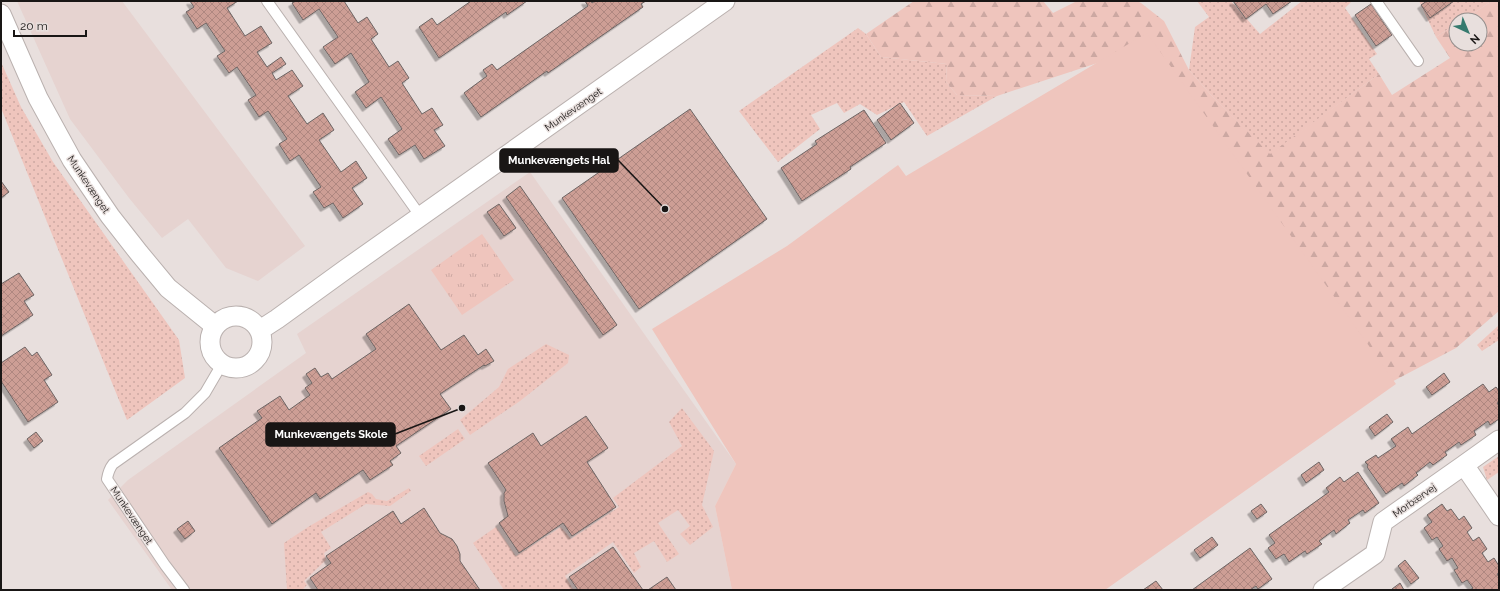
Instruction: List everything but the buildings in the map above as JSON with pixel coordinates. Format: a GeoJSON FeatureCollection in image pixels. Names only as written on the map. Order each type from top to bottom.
{"type":"FeatureCollection","features":[{"type":"Feature","properties":{"kind":"street","name":"Munkevænget"},"geometry":{"type":"LineString","coordinates":[[260,330],[725,1]]}},
{"type":"Feature","properties":{"kind":"street","name":"Munkevænget"},"geometry":{"type":"LineString","coordinates":[[1,14],[38,98],[72,160],[110,216],[168,288],[215,326]]}},
{"type":"Feature","properties":{"kind":"street"},"geometry":{"type":"LineString","coordinates":[[230,316],[248,318],[255,323],[260,330],[262,347],[259,355],[254,361],[246,366],[238,368],[222,364],[216,358],[211,346],[212,334],[215,326],[222,320],[230,316]]}},
{"type":"Feature","properties":{"kind":"street","name":"Morbærvej"},"geometry":{"type":"LineString","coordinates":[[1323,590],[1375,554],[1383,522],[1499,440]]}},
{"type":"Feature","properties":{"kind":"street"},"geometry":{"type":"LineString","coordinates":[[1464,465],[1499,516]]}},
{"type":"Feature","properties":{"kind":"lane"},"geometry":{"type":"LineString","coordinates":[[267,1],[421,217]]}},
{"type":"Feature","properties":{"kind":"lane"},"geometry":{"type":"LineString","coordinates":[[1376,1],[1418,61]]}},
{"type":"Feature","properties":{"kind":"lane","name":"Munkevænget"},"geometry":{"type":"LineString","coordinates":[[184,590],[165,565],[107,479],[109,470],[113,464],[185,413],[205,393],[222,364]]}},
{"type":"Feature","properties":{"kind":"shaded area"},"geometry":{"type":"Polygon","coordinates":[[[17,1],[122,1],[305,246],[258,281],[226,268],[188,219],[162,238],[129,198],[70,119],[17,1]]]}},
{"type":"Feature","properties":{"kind":"shaded area"},"geometry":{"type":"Polygon","coordinates":[[[530,172],[736,464],[715,506],[732,590],[172,590],[108,500],[128,480],[306,353],[297,334],[530,172]]]}},
{"type":"Feature","properties":{"kind":"green space"},"geometry":{"type":"Polygon","coordinates":[[[914,1],[1043,1],[1053,13],[1077,1],[1137,1],[1164,21],[1189,70],[1211,95],[1270,154],[1379,74],[1392,95],[1450,58],[1436,37],[1448,29],[1448,52],[1488,52],[1488,12],[1475,12],[1492,1],[1499,1],[1499,311],[1456,348],[1382,387],[1140,49],[997,96],[957,95],[946,82],[947,64],[881,57],[866,34],[914,1]]]}},
{"type":"Feature","properties":{"kind":"green space"},"geometry":{"type":"Polygon","coordinates":[[[1197,1],[1231,1],[1260,34],[1302,1],[1352,1],[1345,8],[1377,54],[1369,59],[1379,74],[1270,155],[1211,95],[1189,70],[1195,27],[1209,17],[1197,1]]]}},
{"type":"Feature","properties":{"kind":"green space"},"geometry":{"type":"Polygon","coordinates":[[[1419,1],[1492,1],[1475,12],[1448,12],[1448,29],[1436,37],[1419,1]]]}},
{"type":"Feature","properties":{"kind":"green space"},"geometry":{"type":"Polygon","coordinates":[[[858,28],[866,34],[881,57],[947,64],[946,82],[957,95],[997,96],[927,136],[904,102],[877,115],[860,104],[844,113],[837,103],[811,115],[820,129],[778,162],[739,111],[858,28]]]}},
{"type":"Feature","properties":{"kind":"green space"},"geometry":{"type":"Polygon","coordinates":[[[1147,33],[1396,384],[1105,590],[732,590],[715,506],[736,464],[652,329],[787,246],[898,165],[906,176],[1147,33]]]}},
{"type":"Feature","properties":{"kind":"green space"},"geometry":{"type":"Polygon","coordinates":[[[1,62],[21,107],[53,162],[179,340],[185,378],[127,420],[1,108],[1,62]]]}},
{"type":"Feature","properties":{"kind":"green space"},"geometry":{"type":"Polygon","coordinates":[[[482,234],[514,280],[462,315],[431,270],[482,234]]]}},
{"type":"Feature","properties":{"kind":"green space"},"geometry":{"type":"Polygon","coordinates":[[[1499,325],[1499,340],[1482,351],[1477,345],[1499,325]]]}},
{"type":"Feature","properties":{"kind":"green space"},"geometry":{"type":"Polygon","coordinates":[[[546,344],[569,355],[568,363],[520,401],[470,435],[460,420],[499,387],[508,369],[546,344]]]}},
{"type":"Feature","properties":{"kind":"green space"},"geometry":{"type":"Polygon","coordinates":[[[682,408],[714,451],[702,505],[713,527],[690,545],[680,534],[690,526],[678,510],[658,523],[679,554],[667,562],[654,541],[634,553],[641,567],[634,573],[613,542],[565,576],[573,589],[571,590],[504,590],[473,543],[496,527],[516,556],[561,527],[571,539],[619,507],[613,498],[682,446],[669,422],[682,408]]]}},
{"type":"Feature","properties":{"kind":"green space"},"geometry":{"type":"Polygon","coordinates":[[[458,429],[465,439],[426,466],[419,456],[458,429]]]}},
{"type":"Feature","properties":{"kind":"green space"},"geometry":{"type":"Polygon","coordinates":[[[1499,456],[1499,472],[1487,480],[1483,467],[1499,456]]]}},
{"type":"Feature","properties":{"kind":"green space"},"geometry":{"type":"Polygon","coordinates":[[[409,488],[411,491],[390,506],[366,504],[321,532],[331,548],[324,553],[326,560],[304,581],[307,585],[302,590],[287,590],[284,543],[308,527],[368,492],[376,499],[387,501],[409,488]]]}},
{"type":"Feature","properties":{"kind":"place","name":"Munkevængets Hal"},"geometry":{"type":"Point","coordinates":[665,209]}},
{"type":"Feature","properties":{"kind":"place","name":"Munkevængets Skole"},"geometry":{"type":"Point","coordinates":[462,408]}}]}
